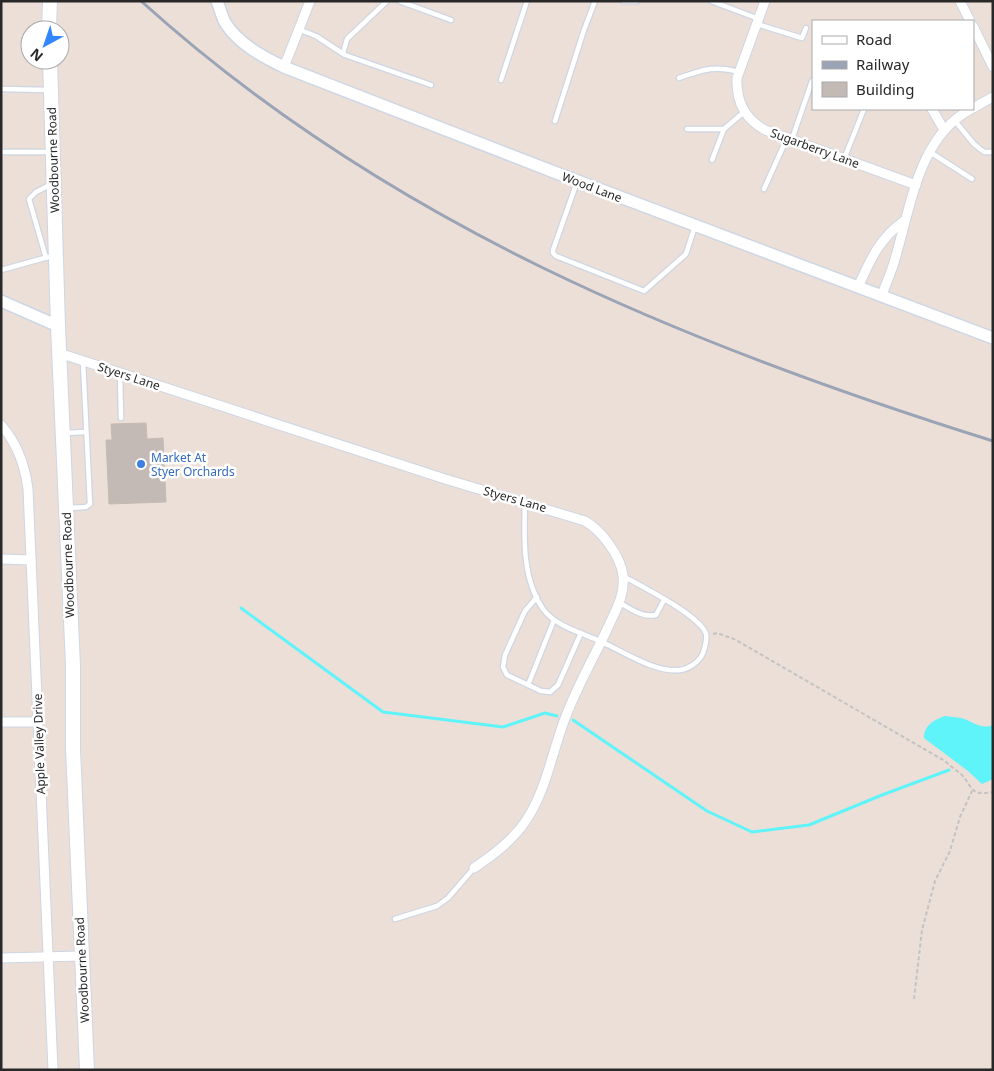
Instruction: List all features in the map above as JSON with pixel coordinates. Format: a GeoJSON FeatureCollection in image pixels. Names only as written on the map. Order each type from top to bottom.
{"type":"FeatureCollection","features":[{"type":"Feature","properties":{"kind":"main road"},"geometry":{"type":"LineString","coordinates":[[49,20],[50,1]]}},
{"type":"Feature","properties":{"kind":"main road","name":"Woodbourne Road"},"geometry":{"type":"LineString","coordinates":[[50,70],[54,184],[51,256],[58,326],[63,433],[73,666],[73,749],[87,1070]]}},
{"type":"Feature","properties":{"kind":"street","name":"Wood Lane"},"geometry":{"type":"LineString","coordinates":[[217,1],[226,24],[239,39],[260,55],[284,67],[577,181],[993,338]]}},
{"type":"Feature","properties":{"kind":"street"},"geometry":{"type":"LineString","coordinates":[[284,67],[310,1]]}},
{"type":"Feature","properties":{"kind":"street"},"geometry":{"type":"LineString","coordinates":[[744,112],[738,98],[737,89],[740,72],[765,1]]}},
{"type":"Feature","properties":{"kind":"street"},"geometry":{"type":"LineString","coordinates":[[960,1],[970,20]]}},
{"type":"Feature","properties":{"kind":"street"},"geometry":{"type":"LineString","coordinates":[[974,28],[993,67]]}},
{"type":"Feature","properties":{"kind":"street"},"geometry":{"type":"LineString","coordinates":[[974,107],[993,97]]}},
{"type":"Feature","properties":{"kind":"street"},"geometry":{"type":"LineString","coordinates":[[933,110],[944,130]]}},
{"type":"Feature","properties":{"kind":"street"},"geometry":{"type":"LineString","coordinates":[[882,295],[895,260],[904,221],[916,185],[930,152],[944,130],[954,119],[969,110]]}},
{"type":"Feature","properties":{"kind":"street","name":"Sugarberry Lane"},"geometry":{"type":"LineString","coordinates":[[744,112],[759,126],[916,185]]}},
{"type":"Feature","properties":{"kind":"street"},"geometry":{"type":"LineString","coordinates":[[858,287],[881,241],[890,231],[904,221]]}},
{"type":"Feature","properties":{"kind":"street"},"geometry":{"type":"LineString","coordinates":[[1,301],[58,326]]}},
{"type":"Feature","properties":{"kind":"street","name":"Styers Lane"},"geometry":{"type":"LineString","coordinates":[[59,353],[445,479],[526,502],[593,525],[617,558],[623,576],[620,603],[566,714],[547,775],[531,813],[511,839],[474,868]]}},
{"type":"Feature","properties":{"kind":"street","name":"Apple Valley Drive"},"geometry":{"type":"LineString","coordinates":[[1,425],[13,441],[25,472],[31,560],[53,1070]]}},
{"type":"Feature","properties":{"kind":"street"},"geometry":{"type":"LineString","coordinates":[[1,559],[31,560]]}},
{"type":"Feature","properties":{"kind":"street"},"geometry":{"type":"LineString","coordinates":[[1,722],[38,722]]}},
{"type":"Feature","properties":{"kind":"street"},"geometry":{"type":"LineString","coordinates":[[1,958],[81,956]]}},
{"type":"Feature","properties":{"kind":"lane"},"geometry":{"type":"LineString","coordinates":[[342,53],[347,39],[388,1]]}},
{"type":"Feature","properties":{"kind":"lane"},"geometry":{"type":"LineString","coordinates":[[399,1],[451,20]]}},
{"type":"Feature","properties":{"kind":"lane"},"geometry":{"type":"LineString","coordinates":[[501,80],[527,1]]}},
{"type":"Feature","properties":{"kind":"lane"},"geometry":{"type":"LineString","coordinates":[[555,121],[595,1]]}},
{"type":"Feature","properties":{"kind":"lane"},"geometry":{"type":"LineString","coordinates":[[623,1],[637,1]]}},
{"type":"Feature","properties":{"kind":"lane"},"geometry":{"type":"LineString","coordinates":[[711,1],[802,38],[806,28]]}},
{"type":"Feature","properties":{"kind":"lane"},"geometry":{"type":"LineString","coordinates":[[298,29],[316,36],[342,53],[431,85]]}},
{"type":"Feature","properties":{"kind":"lane"},"geometry":{"type":"LineString","coordinates":[[679,78],[708,69],[724,68],[740,72]]}},
{"type":"Feature","properties":{"kind":"lane"},"geometry":{"type":"LineString","coordinates":[[764,189],[790,138],[812,82]]}},
{"type":"Feature","properties":{"kind":"lane"},"geometry":{"type":"LineString","coordinates":[[1,89],[27,88],[51,90]]}},
{"type":"Feature","properties":{"kind":"lane"},"geometry":{"type":"LineString","coordinates":[[844,158],[864,110]]}},
{"type":"Feature","properties":{"kind":"lane"},"geometry":{"type":"LineString","coordinates":[[712,160],[724,129],[744,112]]}},
{"type":"Feature","properties":{"kind":"lane"},"geometry":{"type":"LineString","coordinates":[[954,119],[974,144],[984,152],[993,152]]}},
{"type":"Feature","properties":{"kind":"lane"},"geometry":{"type":"LineString","coordinates":[[687,130],[724,129]]}},
{"type":"Feature","properties":{"kind":"lane"},"geometry":{"type":"LineString","coordinates":[[1,152],[53,152]]}},
{"type":"Feature","properties":{"kind":"lane"},"geometry":{"type":"LineString","coordinates":[[930,152],[972,179]]}},
{"type":"Feature","properties":{"kind":"lane"},"geometry":{"type":"LineString","coordinates":[[577,181],[552,250],[553,253],[556,256],[644,291],[686,254],[695,226]]}},
{"type":"Feature","properties":{"kind":"lane"},"geometry":{"type":"LineString","coordinates":[[1,270],[51,256],[29,199],[36,192],[54,184]]}},
{"type":"Feature","properties":{"kind":"lane"},"geometry":{"type":"LineString","coordinates":[[66,508],[86,507],[90,504],[83,361]]}},
{"type":"Feature","properties":{"kind":"lane"},"geometry":{"type":"LineString","coordinates":[[120,373],[121,418]]}},
{"type":"Feature","properties":{"kind":"lane"},"geometry":{"type":"LineString","coordinates":[[63,433],[86,432]]}},
{"type":"Feature","properties":{"kind":"lane"},"geometry":{"type":"LineString","coordinates":[[526,502],[524,541],[530,581],[543,609],[554,620],[640,661],[668,670],[681,670],[689,667],[702,655],[706,635],[703,628],[692,617],[623,576]]}},
{"type":"Feature","properties":{"kind":"lane"},"geometry":{"type":"LineString","coordinates":[[537,596],[525,611],[505,655],[503,667],[508,675],[541,691],[550,692],[558,685],[581,633]]}},
{"type":"Feature","properties":{"kind":"lane"},"geometry":{"type":"LineString","coordinates":[[620,603],[645,616],[651,616],[656,615],[664,600]]}},
{"type":"Feature","properties":{"kind":"lane"},"geometry":{"type":"LineString","coordinates":[[528,685],[554,620]]}},
{"type":"Feature","properties":{"kind":"lane"},"geometry":{"type":"LineString","coordinates":[[395,919],[437,906],[448,898],[474,868]]}},
{"type":"Feature","properties":{"kind":"path"},"geometry":{"type":"LineString","coordinates":[[706,635],[717,633],[734,639],[767,657],[945,761],[961,775],[972,790],[983,793],[993,792]]}},
{"type":"Feature","properties":{"kind":"path"},"geometry":{"type":"LineString","coordinates":[[914,999],[922,930],[935,881],[950,851],[960,817],[972,790]]}},
{"type":"Feature","properties":{"kind":"water"},"geometry":{"type":"Polygon","coordinates":[[[945,716],[961,718],[980,726],[993,725],[993,779],[982,784],[924,738],[924,733],[928,726],[945,716]]]}},
{"type":"Feature","properties":{"kind":"building"},"geometry":{"type":"Polygon","coordinates":[[[146,423],[147,439],[163,438],[166,502],[109,504],[106,440],[112,440],[111,424],[146,423]]]}},
{"type":"Feature","properties":{"kind":"waterway"},"geometry":{"type":"LineString","coordinates":[[241,608],[383,712],[503,727],[545,713],[557,716]]}},
{"type":"Feature","properties":{"kind":"waterway"},"geometry":{"type":"LineString","coordinates":[[573,720],[707,811],[752,832],[809,825],[949,770]]}},
{"type":"Feature","properties":{"kind":"railway"},"geometry":{"type":"LineString","coordinates":[[141,1],[235,79],[333,149],[436,212],[542,267],[652,317],[763,362],[877,403],[993,441]]}},
{"type":"Feature","properties":{"kind":"place","name":"Market At Styer Orchards"},"geometry":{"type":"Point","coordinates":[141,464]}}]}
